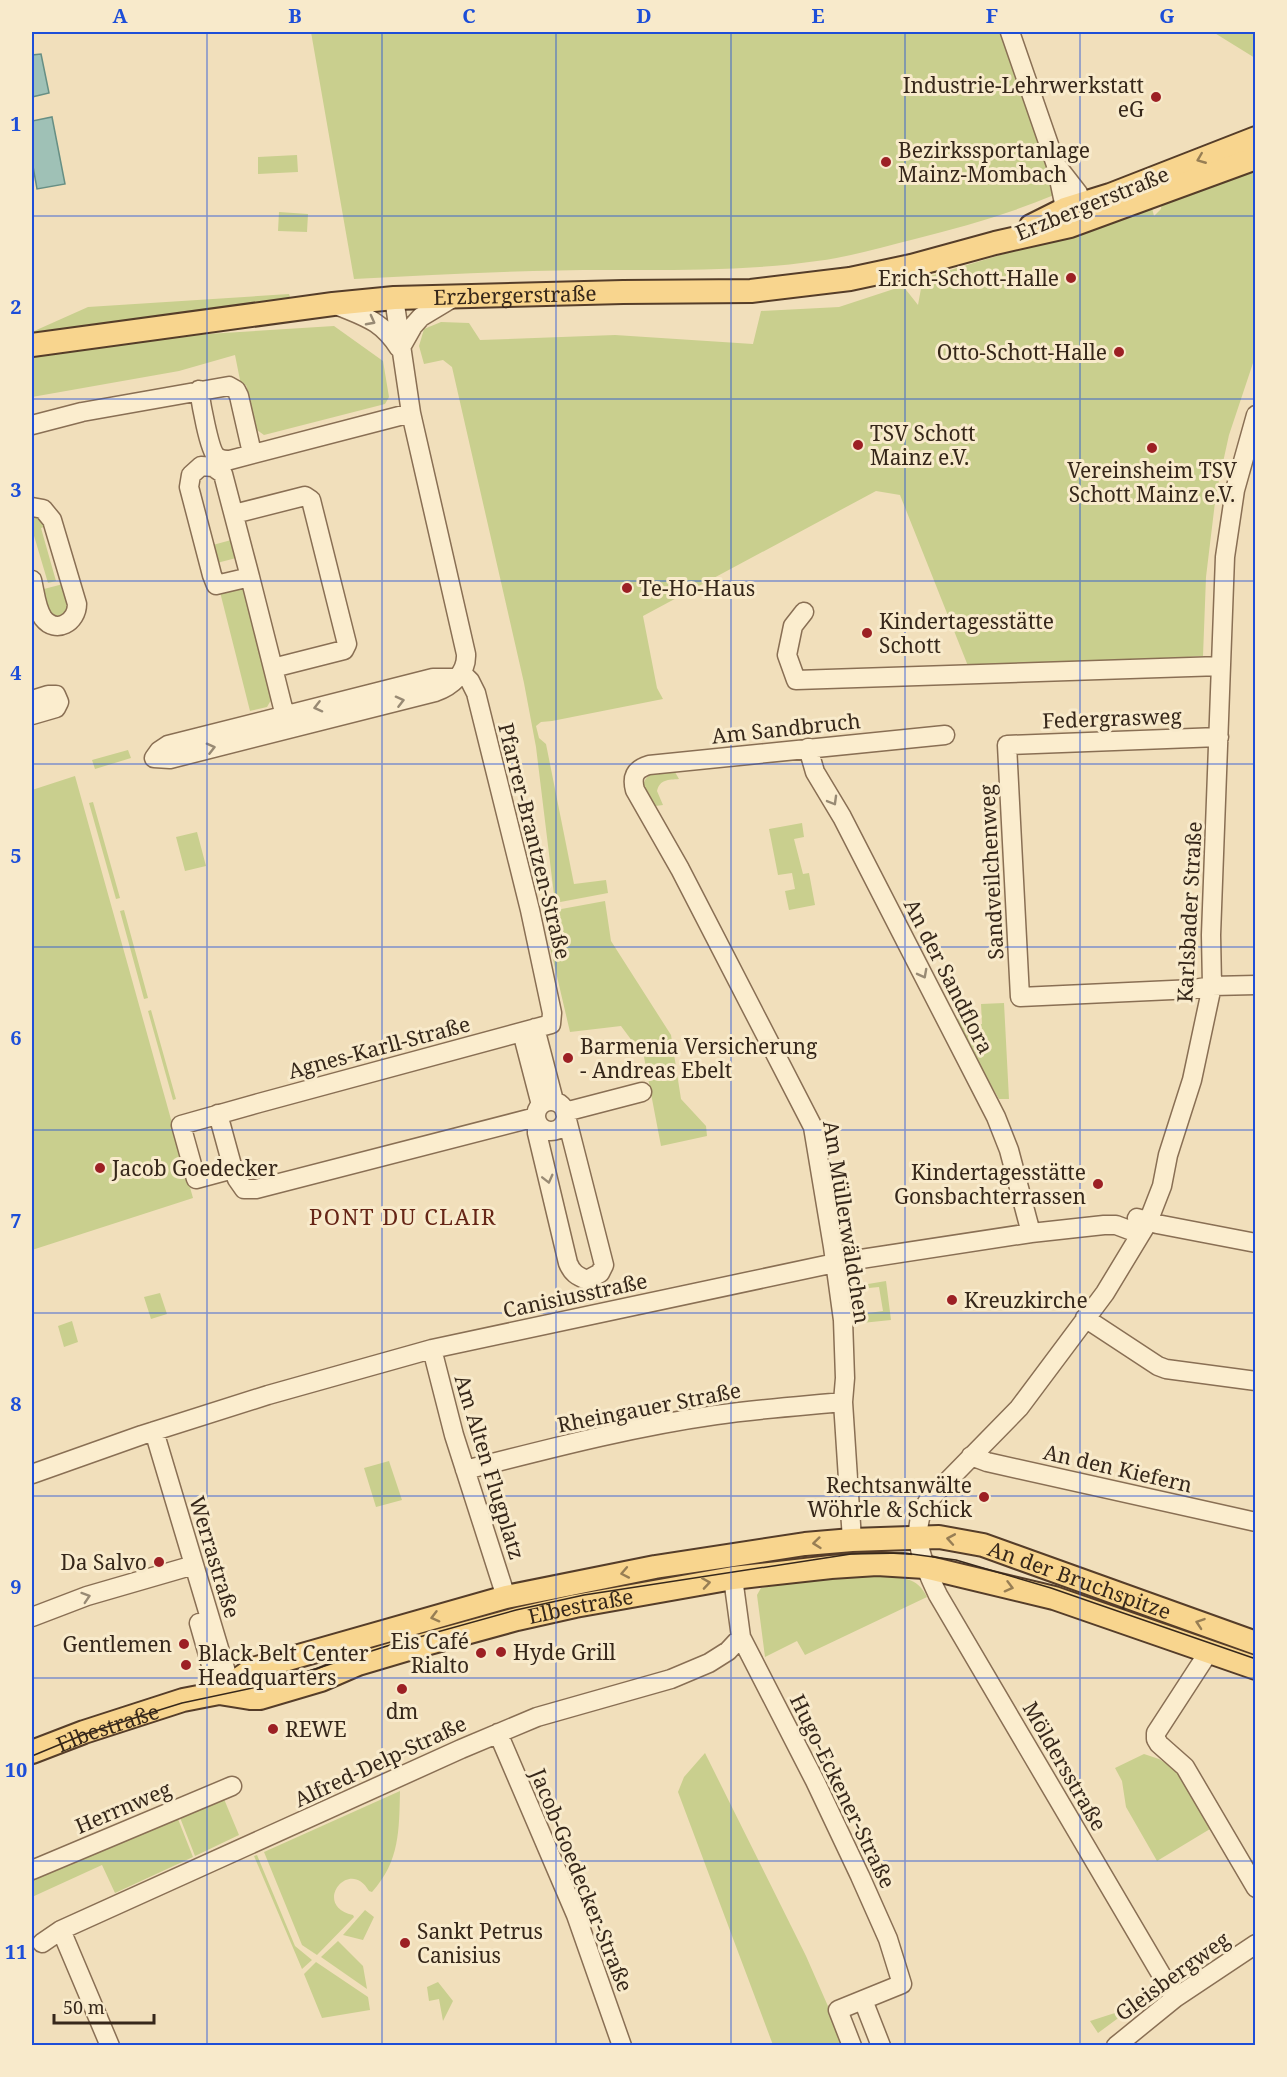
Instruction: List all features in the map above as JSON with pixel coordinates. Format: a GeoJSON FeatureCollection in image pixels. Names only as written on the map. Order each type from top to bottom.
{"type":"FeatureCollection","features":[{"type":"Feature","properties":{"kind":"main road","name":"Erzbergerstraße"},"geometry":{"type":"LineString","coordinates":[[1076,215],[1110,195],[1256,138]]}},
{"type":"Feature","properties":{"kind":"main road","name":"Erzbergerstraße"},"geometry":{"type":"LineString","coordinates":[[32,345],[333,303],[394,298],[751,291],[850,279],[911,266],[995,243],[1256,158]]}},
{"type":"Feature","properties":{"kind":"main road","name":"An der Bruchspitze"},"geometry":{"type":"LineString","coordinates":[[921,1553],[939,1537],[983,1545],[1256,1643]]}},
{"type":"Feature","properties":{"kind":"main road","name":"Elbestraße"},"geometry":{"type":"LineString","coordinates":[[32,1752],[140,1713],[227,1691],[253,1669],[506,1597],[655,1567],[805,1544],[852,1540],[921,1553],[952,1574]]}},
{"type":"Feature","properties":{"kind":"main road","name":"Elbestraße"},"geometry":{"type":"LineString","coordinates":[[227,1691],[250,1698],[260,1698],[321,1680],[358,1664],[517,1619],[610,1599],[733,1578],[877,1564],[921,1553]]}},
{"type":"Feature","properties":{"kind":"main road","name":"An der Bruchspitze"},"geometry":{"type":"LineString","coordinates":[[952,1574],[1054,1598],[1256,1668]]}},
{"type":"Feature","properties":{"kind":"street"},"geometry":{"type":"LineString","coordinates":[[1010,32],[1056,165],[1078,193],[1076,215]]}},
{"type":"Feature","properties":{"kind":"street"},"geometry":{"type":"LineString","coordinates":[[400,349],[421,317],[456,296]]}},
{"type":"Feature","properties":{"kind":"street"},"geometry":{"type":"LineString","coordinates":[[287,722],[170,759],[154,758],[168,745],[435,692],[450,685],[465,668],[466,654],[411,414],[394,298]]}},
{"type":"Feature","properties":{"kind":"street"},"geometry":{"type":"LineString","coordinates":[[333,303],[384,328],[400,349]]}},
{"type":"Feature","properties":{"kind":"street"},"geometry":{"type":"LineString","coordinates":[[32,424],[82,412],[229,386],[236,390],[252,453]]}},
{"type":"Feature","properties":{"kind":"street"},"geometry":{"type":"LineString","coordinates":[[199,390],[212,450],[223,474],[287,722]]}},
{"type":"Feature","properties":{"kind":"street"},"geometry":{"type":"LineString","coordinates":[[250,577],[216,585],[189,487],[189,480],[194,471],[201,466],[411,414]]}},
{"type":"Feature","properties":{"kind":"street","name":"Karlsbader Straße"},"geometry":{"type":"LineString","coordinates":[[921,1553],[924,1506],[1019,1408],[1105,1293],[1138,1226],[1162,1186],[1168,1155],[1192,1080],[1212,986],[1211,935],[1225,556],[1235,490],[1256,415]]}},
{"type":"Feature","properties":{"kind":"street"},"geometry":{"type":"LineString","coordinates":[[234,514],[305,496],[311,500],[347,644],[344,650],[273,668]]}},
{"type":"Feature","properties":{"kind":"street"},"geometry":{"type":"LineString","coordinates":[[32,507],[43,508],[52,520],[77,604],[76,614],[71,621],[55,626],[44,618],[32,580]]}},
{"type":"Feature","properties":{"kind":"street"},"geometry":{"type":"LineString","coordinates":[[804,612],[793,626],[787,655],[796,680],[1221,666]]}},
{"type":"Feature","properties":{"kind":"street","name":"Pfarrer-Brantzen-Straße"},"geometry":{"type":"LineString","coordinates":[[459,675],[470,681],[476,693],[530,910],[552,1013],[536,1028],[547,1112]]}},
{"type":"Feature","properties":{"kind":"street"},"geometry":{"type":"LineString","coordinates":[[32,700],[52,694],[59,702],[56,708],[32,715]]}},
{"type":"Feature","properties":{"kind":"street","name":"Am Sandbruch"},"geometry":{"type":"LineString","coordinates":[[634,774],[640,768],[649,765],[945,735]]}},
{"type":"Feature","properties":{"kind":"street","name":"Federgrasweg"},"geometry":{"type":"LineString","coordinates":[[1007,745],[1219,737]]}},
{"type":"Feature","properties":{"kind":"street","name":"Sandveilchenweg"},"geometry":{"type":"LineString","coordinates":[[1007,745],[1020,997],[1194,989],[1212,986]]}},
{"type":"Feature","properties":{"kind":"street","name":"An der Sandflora"},"geometry":{"type":"LineString","coordinates":[[808,748],[816,772],[847,826],[996,1117],[1009,1150],[1031,1233]]}},
{"type":"Feature","properties":{"kind":"street","name":"Am Müllerwäldchen"},"geometry":{"type":"LineString","coordinates":[[634,774],[635,790],[680,869],[813,1127],[836,1263],[843,1320],[845,1378],[843,1402],[852,1540]]}},
{"type":"Feature","properties":{"kind":"street"},"geometry":{"type":"LineString","coordinates":[[1212,986],[1256,986]]}},
{"type":"Feature","properties":{"kind":"street","name":"Agnes-Karll-Straße"},"geometry":{"type":"LineString","coordinates":[[233,1169],[196,1179],[181,1125],[536,1028]]}},
{"type":"Feature","properties":{"kind":"street"},"geometry":{"type":"LineString","coordinates":[[218,1114],[237,1179],[244,1189],[256,1189],[547,1112],[642,1092]]}},
{"type":"Feature","properties":{"kind":"street"},"geometry":{"type":"LineString","coordinates":[[547,1112],[604,1265],[600,1273],[586,1280],[578,1277],[568,1263],[537,1133],[547,1112]]}},
{"type":"Feature","properties":{"kind":"street","name":"Canisiusstraße"},"geometry":{"type":"LineString","coordinates":[[32,1474],[148,1433],[268,1395],[432,1349],[836,1263],[1031,1233],[1104,1225],[1138,1226],[1256,1244]]}},
{"type":"Feature","properties":{"kind":"street"},"geometry":{"type":"LineString","coordinates":[[1085,1318],[1166,1369],[1256,1381]]}},
{"type":"Feature","properties":{"kind":"street","name":"Am Alten Flugplatz"},"geometry":{"type":"LineString","coordinates":[[432,1349],[465,1470],[506,1597]]}},
{"type":"Feature","properties":{"kind":"street","name":"Rheingauer Straße"},"geometry":{"type":"LineString","coordinates":[[465,1470],[565,1444],[657,1425],[716,1415],[843,1402]]}},
{"type":"Feature","properties":{"kind":"street","name":"Werrastraße"},"geometry":{"type":"LineString","coordinates":[[148,1433],[227,1691]]}},
{"type":"Feature","properties":{"kind":"street","name":"An den Kiefern"},"geometry":{"type":"LineString","coordinates":[[971,1456],[987,1462],[1256,1522]]}},
{"type":"Feature","properties":{"kind":"street","name":"Möldersstraße"},"geometry":{"type":"LineString","coordinates":[[921,1553],[938,1595],[1175,1998]]}},
{"type":"Feature","properties":{"kind":"street"},"geometry":{"type":"LineString","coordinates":[[32,1617],[87,1596],[189,1567]]}},
{"type":"Feature","properties":{"kind":"street","name":"Hugo-Eckener-Straße"},"geometry":{"type":"LineString","coordinates":[[733,1578],[741,1637],[815,1781],[888,1939],[902,1984],[838,2010],[852,2046]]}},
{"type":"Feature","properties":{"kind":"street","name":"Alfred-Delp-Straße"},"geometry":{"type":"LineString","coordinates":[[42,1943],[61,1930],[498,1733],[537,1717],[671,1679],[710,1663],[728,1651],[741,1637]]}},
{"type":"Feature","properties":{"kind":"street"},"geometry":{"type":"LineString","coordinates":[[1208,1653],[1156,1733],[1156,1739],[1185,1767],[1256,1887]]}},
{"type":"Feature","properties":{"kind":"street","name":"Jacob-Goedecker-Straße"},"geometry":{"type":"LineString","coordinates":[[498,1733],[576,1915],[622,2046]]}},
{"type":"Feature","properties":{"kind":"street","name":"Herrnweg"},"geometry":{"type":"LineString","coordinates":[[32,1870],[232,1786]]}},
{"type":"Feature","properties":{"kind":"street"},"geometry":{"type":"LineString","coordinates":[[61,1930],[110,2046]]}},
{"type":"Feature","properties":{"kind":"street","name":"Gleisbergweg"},"geometry":{"type":"LineString","coordinates":[[1116,2046],[1175,1998],[1256,1944]]}},
{"type":"Feature","properties":{"kind":"street"},"geometry":{"type":"LineString","coordinates":[[863,2000],[881,2046]]}},
{"type":"Feature","properties":{"kind":"green space"},"geometry":{"type":"Polygon","coordinates":[[[311,32],[1000,32],[1049,166],[1054,195],[968,225],[866,252],[791,264],[713,269],[576,270],[354,279],[311,32]]]}},
{"type":"Feature","properties":{"kind":"green space"},"geometry":{"type":"Polygon","coordinates":[[[1213,32],[1255,32],[1255,58],[1213,32]]]}},
{"type":"Feature","properties":{"kind":"green space"},"geometry":{"type":"Polygon","coordinates":[[[297,155],[298,172],[258,174],[258,157],[297,155]]]}},
{"type":"Feature","properties":{"kind":"green space","name":"TSV Schott Mainz e.V."},"geometry":{"type":"Polygon","coordinates":[[[1255,168],[1255,357],[1229,435],[1216,494],[1206,577],[1203,656],[970,671],[900,495],[876,491],[643,616],[657,688],[663,699],[541,722],[536,726],[539,738],[546,744],[574,884],[606,880],[608,893],[555,903],[536,747],[524,683],[452,367],[443,360],[424,364],[419,346],[424,329],[441,322],[469,323],[480,340],[615,335],[753,344],[761,311],[839,307],[903,286],[918,305],[922,283],[927,277],[1027,247],[1151,204],[1154,216],[1161,209],[1162,201],[1255,168]]]}},
{"type":"Feature","properties":{"kind":"green space"},"geometry":{"type":"Polygon","coordinates":[[[279,212],[308,214],[307,232],[278,231],[279,212]]]}},
{"type":"Feature","properties":{"kind":"green space"},"geometry":{"type":"Polygon","coordinates":[[[289,294],[291,300],[32,335],[32,332],[88,307],[289,294]]]}},
{"type":"Feature","properties":{"kind":"green space"},"geometry":{"type":"Polygon","coordinates":[[[334,326],[383,361],[389,397],[385,404],[264,435],[257,430],[246,385],[241,385],[235,355],[179,371],[32,397],[32,355],[207,334],[334,326]]]}},
{"type":"Feature","properties":{"kind":"green space"},"geometry":{"type":"Polygon","coordinates":[[[36,513],[50,525],[41,528],[56,581],[48,583],[32,529],[32,514],[36,513]]]}},
{"type":"Feature","properties":{"kind":"green space"},"geometry":{"type":"Polygon","coordinates":[[[235,539],[240,557],[213,564],[209,546],[235,539]]]}},
{"type":"Feature","properties":{"kind":"green space"},"geometry":{"type":"Polygon","coordinates":[[[67,583],[72,606],[61,619],[48,615],[40,590],[67,583]]]}},
{"type":"Feature","properties":{"kind":"green space"},"geometry":{"type":"Polygon","coordinates":[[[242,583],[274,695],[267,707],[250,711],[219,588],[242,583]]]}},
{"type":"Feature","properties":{"kind":"green space"},"geometry":{"type":"Polygon","coordinates":[[[128,750],[131,758],[95,769],[92,760],[128,750]]]}},
{"type":"Feature","properties":{"kind":"green space"},"geometry":{"type":"Polygon","coordinates":[[[672,767],[679,779],[662,782],[657,791],[663,805],[648,807],[644,789],[646,779],[672,767]]]}},
{"type":"Feature","properties":{"kind":"green space"},"geometry":{"type":"Polygon","coordinates":[[[75,776],[193,1198],[32,1250],[32,790],[75,776]]]}},
{"type":"Feature","properties":{"kind":"green space"},"geometry":{"type":"Polygon","coordinates":[[[93,802],[120,898],[116,899],[89,803],[93,802]]]}},
{"type":"Feature","properties":{"kind":"green space"},"geometry":{"type":"Polygon","coordinates":[[[802,823],[804,837],[794,839],[803,874],[809,873],[815,905],[789,910],[785,891],[795,889],[792,873],[778,875],[769,829],[802,823]]]}},
{"type":"Feature","properties":{"kind":"green space"},"geometry":{"type":"Polygon","coordinates":[[[197,832],[206,866],[185,871],[176,837],[197,832]]]}},
{"type":"Feature","properties":{"kind":"green space"},"geometry":{"type":"Polygon","coordinates":[[[605,901],[611,941],[671,1035],[681,1099],[706,1126],[707,1136],[661,1146],[644,1057],[621,1026],[570,1032],[548,938],[559,935],[556,910],[605,901]]]}},
{"type":"Feature","properties":{"kind":"green space"},"geometry":{"type":"Polygon","coordinates":[[[124,910],[148,998],[144,999],[120,911],[124,910]]]}},
{"type":"Feature","properties":{"kind":"green space"},"geometry":{"type":"Polygon","coordinates":[[[1004,1003],[1009,1099],[999,1099],[953,1019],[968,1018],[969,1025],[982,1024],[981,1004],[1004,1003]]]}},
{"type":"Feature","properties":{"kind":"green space"},"geometry":{"type":"Polygon","coordinates":[[[151,1010],[176,1099],[173,1100],[148,1011],[151,1010]]]}},
{"type":"Feature","properties":{"kind":"green space"},"geometry":{"type":"Polygon","coordinates":[[[886,1281],[891,1320],[852,1324],[847,1287],[859,1286],[860,1290],[850,1292],[854,1315],[883,1311],[879,1287],[869,1288],[868,1284],[886,1281]]]}},
{"type":"Feature","properties":{"kind":"green space"},"geometry":{"type":"Polygon","coordinates":[[[160,1293],[167,1314],[151,1319],[144,1297],[160,1293]]]}},
{"type":"Feature","properties":{"kind":"green space"},"geometry":{"type":"Polygon","coordinates":[[[72,1321],[78,1342],[64,1347],[58,1326],[72,1321]]]}},
{"type":"Feature","properties":{"kind":"green space"},"geometry":{"type":"Polygon","coordinates":[[[389,1461],[402,1500],[376,1507],[364,1468],[389,1461]]]}},
{"type":"Feature","properties":{"kind":"green space"},"geometry":{"type":"Polygon","coordinates":[[[881,1576],[908,1579],[919,1585],[927,1597],[805,1655],[797,1641],[765,1657],[757,1595],[761,1588],[807,1581],[881,1576]]]}},
{"type":"Feature","properties":{"kind":"green space"},"geometry":{"type":"Polygon","coordinates":[[[705,1753],[806,1956],[845,2045],[773,2045],[678,1792],[684,1777],[705,1753]]]}},
{"type":"Feature","properties":{"kind":"green space"},"geometry":{"type":"Polygon","coordinates":[[[1144,1754],[1159,1759],[1176,1770],[1210,1829],[1157,1861],[1126,1807],[1122,1781],[1115,1768],[1144,1754]]]}},
{"type":"Feature","properties":{"kind":"green space"},"geometry":{"type":"Polygon","coordinates":[[[400,1791],[398,1832],[388,1869],[372,1892],[361,1882],[352,1879],[338,1886],[334,1894],[335,1903],[341,1910],[354,1917],[317,1955],[302,1945],[264,1852],[400,1791]]]}},
{"type":"Feature","properties":{"kind":"green space"},"geometry":{"type":"Polygon","coordinates":[[[224,1799],[239,1835],[195,1856],[179,1815],[224,1799]]]}},
{"type":"Feature","properties":{"kind":"green space"},"geometry":{"type":"Polygon","coordinates":[[[176,1814],[193,1857],[115,1893],[102,1865],[32,1897],[32,1875],[176,1814]]]}},
{"type":"Feature","properties":{"kind":"green space"},"geometry":{"type":"Polygon","coordinates":[[[257,1855],[295,1946],[312,1960],[302,1969],[254,1856],[257,1855]]]}},
{"type":"Feature","properties":{"kind":"green space"},"geometry":{"type":"Polygon","coordinates":[[[365,1910],[374,1917],[363,1940],[343,1935],[365,1910]]]}},
{"type":"Feature","properties":{"kind":"green space"},"geometry":{"type":"Polygon","coordinates":[[[338,1941],[363,1966],[367,1989],[321,1957],[338,1941]]]}},
{"type":"Feature","properties":{"kind":"green space"},"geometry":{"type":"Polygon","coordinates":[[[316,1962],[368,1997],[370,2010],[322,2018],[304,1974],[316,1962]]]}},
{"type":"Feature","properties":{"kind":"green space"},"geometry":{"type":"Polygon","coordinates":[[[438,1982],[453,2001],[443,2021],[439,1999],[429,2001],[427,1987],[438,1982]]]}},
{"type":"Feature","properties":{"kind":"green space"},"geometry":{"type":"Polygon","coordinates":[[[1118,2012],[1121,2016],[1098,2033],[1090,2021],[1118,2012]]]}},
{"type":"Feature","properties":{"kind":"water"},"geometry":{"type":"Polygon","coordinates":[[[41,54],[49,93],[32,97],[32,55],[41,54]]]}},
{"type":"Feature","properties":{"kind":"water"},"geometry":{"type":"Polygon","coordinates":[[[52,117],[65,184],[37,189],[32,161],[32,121],[52,117]]]}},
{"type":"Feature","properties":{"kind":"tram line"},"geometry":{"type":"LineString","coordinates":[[32,1756],[85,1734],[182,1703],[262,1686],[387,1646],[516,1610],[584,1595],[851,1554],[904,1553],[956,1560],[1051,1588],[1256,1659]]}},
{"type":"Feature","properties":{"kind":"place","name":"Industrie-Lehrwerkstatt eG"},"geometry":{"type":"Point","coordinates":[1156,97]}},
{"type":"Feature","properties":{"kind":"place","name":"Bezirkssportanlage Mainz-Mombach"},"geometry":{"type":"Point","coordinates":[886,162]}},
{"type":"Feature","properties":{"kind":"place","name":"Erich-Schott-Halle"},"geometry":{"type":"Point","coordinates":[1071,278]}},
{"type":"Feature","properties":{"kind":"place","name":"Otto-Schott-Halle"},"geometry":{"type":"Point","coordinates":[1119,352]}},
{"type":"Feature","properties":{"kind":"place","name":"TSV Schott Mainz e.V."},"geometry":{"type":"Point","coordinates":[858,445]}},
{"type":"Feature","properties":{"kind":"place","name":"Vereinsheim TSV Schott Mainz e.V."},"geometry":{"type":"Point","coordinates":[1152,448]}},
{"type":"Feature","properties":{"kind":"place","name":"Te-Ho-Haus"},"geometry":{"type":"Point","coordinates":[627,588]}},
{"type":"Feature","properties":{"kind":"place","name":"Kindertagesstätte Schott"},"geometry":{"type":"Point","coordinates":[867,633]}},
{"type":"Feature","properties":{"kind":"place","name":"Barmenia Versicherung - Andreas Ebelt"},"geometry":{"type":"Point","coordinates":[568,1058]}},
{"type":"Feature","properties":{"kind":"place","name":"Jacob Goedecker"},"geometry":{"type":"Point","coordinates":[100,1168]}},
{"type":"Feature","properties":{"kind":"place","name":"Kindertagesstätte Gonsbachterrassen"},"geometry":{"type":"Point","coordinates":[1098,1184]}},
{"type":"Feature","properties":{"kind":"place","name":"Kreuzkirche"},"geometry":{"type":"Point","coordinates":[952,1300]}},
{"type":"Feature","properties":{"kind":"place","name":"Rechtsanwälte Wöhrle & Schick"},"geometry":{"type":"Point","coordinates":[984,1497]}},
{"type":"Feature","properties":{"kind":"place","name":"Da Salvo"},"geometry":{"type":"Point","coordinates":[159,1562]}},
{"type":"Feature","properties":{"kind":"place","name":"Gentlemen"},"geometry":{"type":"Point","coordinates":[184,1644]}},
{"type":"Feature","properties":{"kind":"place","name":"Hyde Grill"},"geometry":{"type":"Point","coordinates":[501,1652]}},
{"type":"Feature","properties":{"kind":"place","name":"Eis Café Rialto"},"geometry":{"type":"Point","coordinates":[481,1653]}},
{"type":"Feature","properties":{"kind":"place","name":"Black Belt Center Headquarters"},"geometry":{"type":"Point","coordinates":[186,1665]}},
{"type":"Feature","properties":{"kind":"place","name":"dm"},"geometry":{"type":"Point","coordinates":[402,1689]}},
{"type":"Feature","properties":{"kind":"place","name":"REWE"},"geometry":{"type":"Point","coordinates":[273,1729]}},
{"type":"Feature","properties":{"kind":"place","name":"Sankt Petrus Canisius"},"geometry":{"type":"Point","coordinates":[405,1943]}},
{"type":"Feature","properties":{"kind":"district","name":"PONT DU CLAIR"},"geometry":{"type":"Point","coordinates":[403,1216]}}]}
